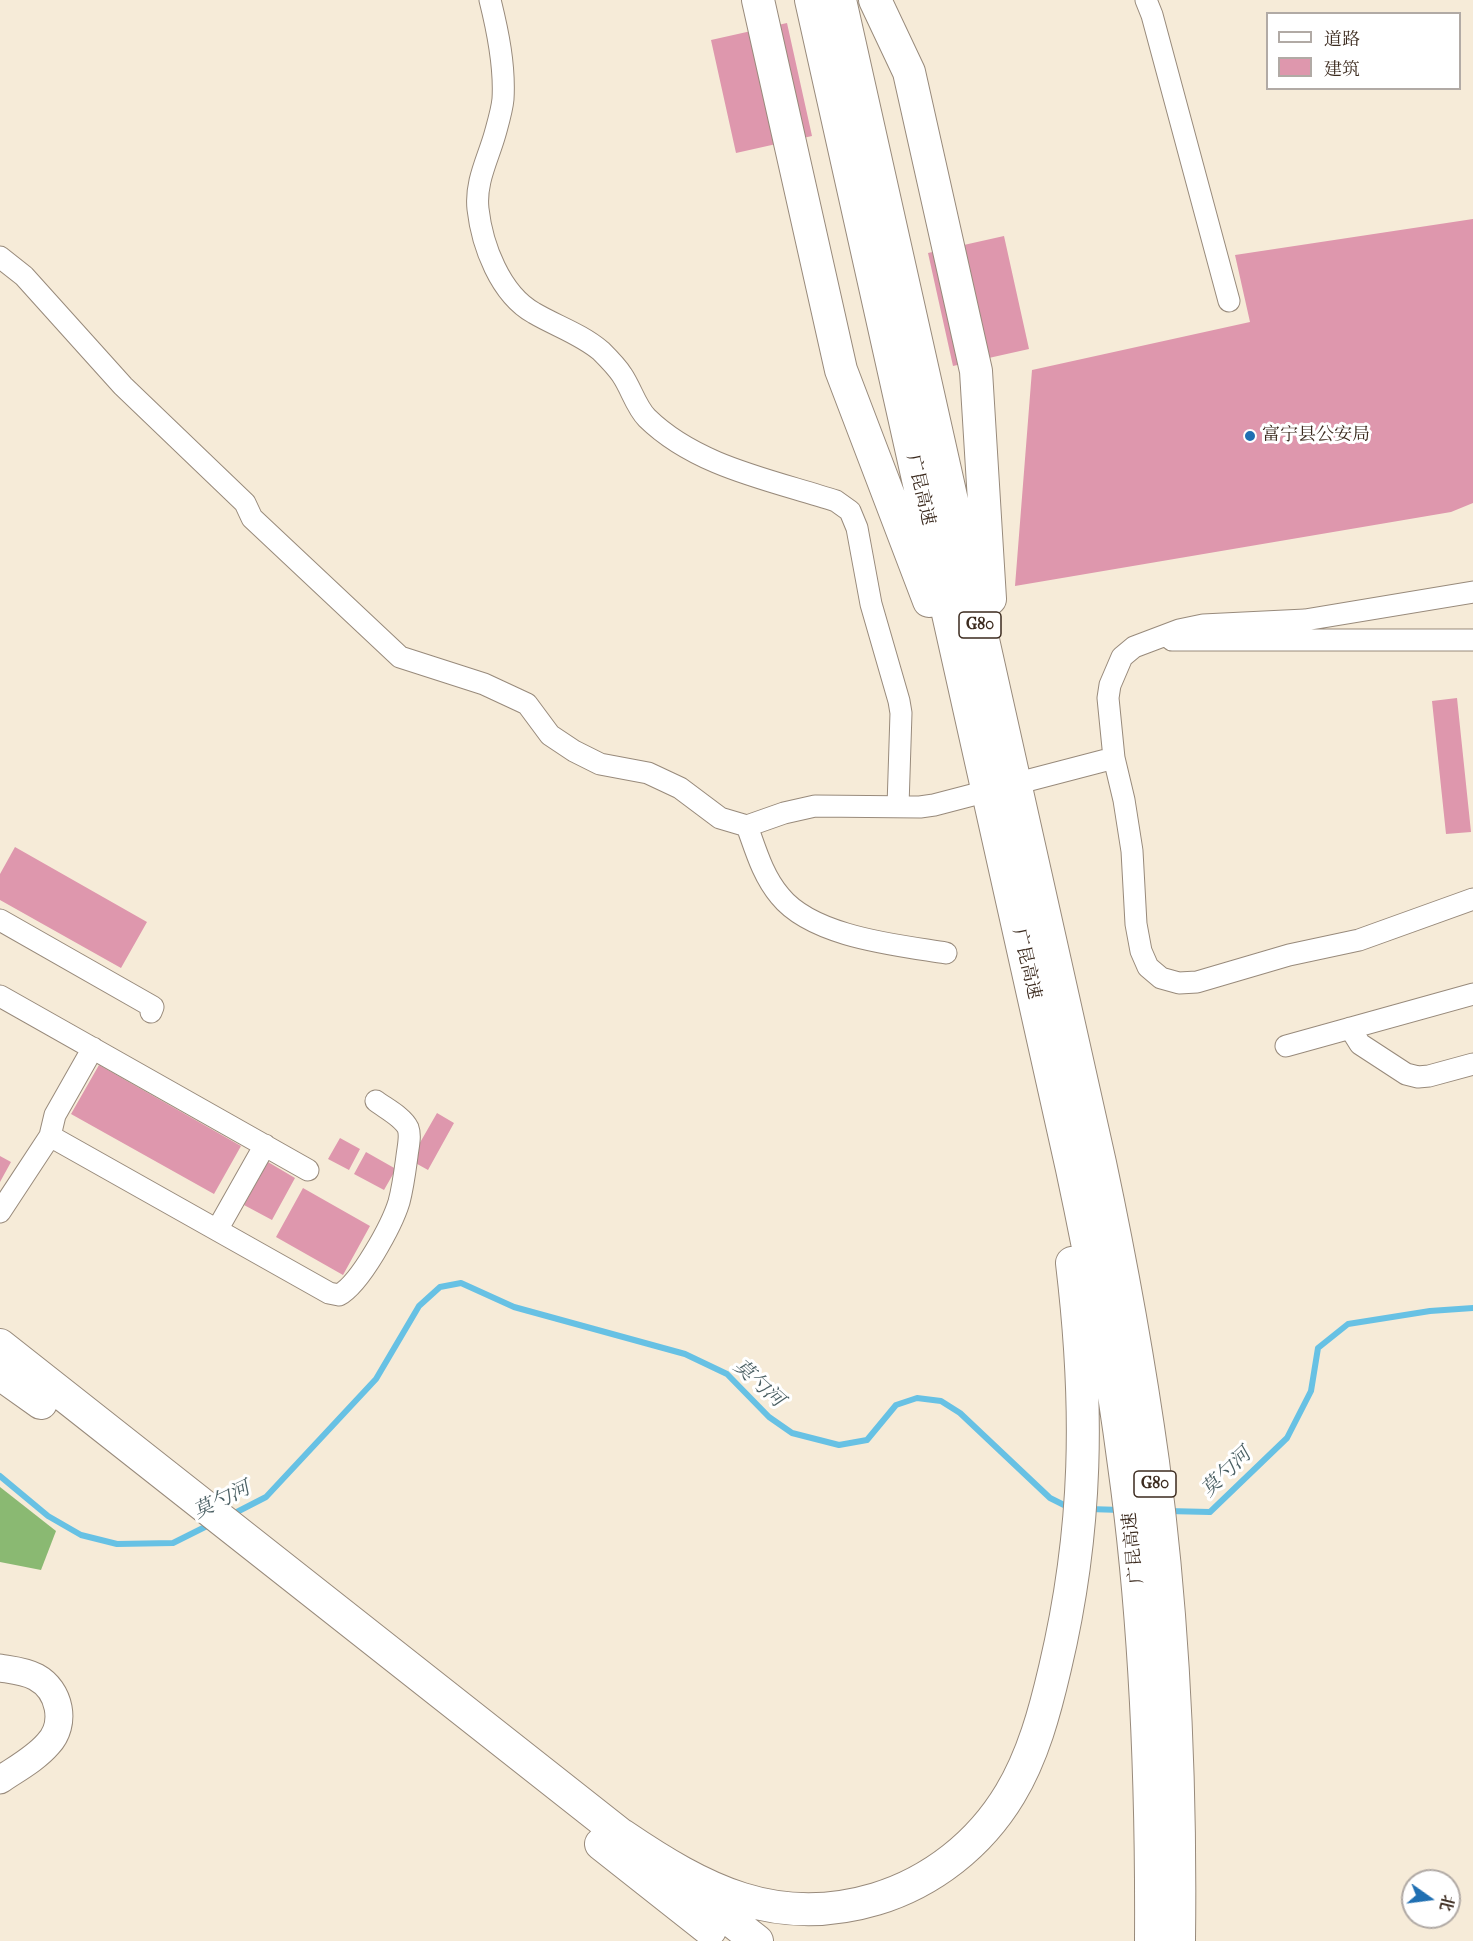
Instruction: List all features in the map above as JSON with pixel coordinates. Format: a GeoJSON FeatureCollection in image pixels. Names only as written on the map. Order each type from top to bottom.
{"type":"FeatureCollection","features":[{"type":"Feature","properties":{"kind":"highway"},"geometry":{"type":"LineString","coordinates":[[758,0],[841,370],[982,699]]}},
{"type":"Feature","properties":{"kind":"highway","name":"广昆高速"},"geometry":{"type":"LineString","coordinates":[[811,0],[982,699],[1006,875],[1093,1255]]}},
{"type":"Feature","properties":{"kind":"highway","name":"广昆高速"},"geometry":{"type":"LineString","coordinates":[[840,0],[1093,1255],[1125,1466],[1136,1566],[1161,1721],[1180,1867],[1179,1941]]}},
{"type":"Feature","properties":{"kind":"highway"},"geometry":{"type":"LineString","coordinates":[[875,0],[909,72],[976,372],[982,699]]}},
{"type":"Feature","properties":{"kind":"highway"},"geometry":{"type":"LineString","coordinates":[[616,1843],[671,1867],[709,1888],[759,1905],[813,1910],[839,1907],[890,1894],[915,1884],[945,1865],[979,1836],[1011,1793],[1030,1753],[1056,1665],[1072,1585],[1083,1475],[1082,1365],[1093,1255]]}},
{"type":"Feature","properties":{"kind":"highway"},"geometry":{"type":"LineString","coordinates":[[0,1345],[155,1480],[616,1843],[757,1941]]}},
{"type":"Feature","properties":{"kind":"highway"},"geometry":{"type":"LineString","coordinates":[[0,1374],[155,1480]]}},
{"type":"Feature","properties":{"kind":"highway","name":"广昆高速"},"geometry":{"type":"LineString","coordinates":[[1151,1941],[1151,1856],[1161,1721]]}},
{"type":"Feature","properties":{"kind":"highway"},"geometry":{"type":"LineString","coordinates":[[616,1843],[698,1941]]}},
{"type":"Feature","properties":{"kind":"highway"},"geometry":{"type":"LineString","coordinates":[[616,1843],[724,1941]]}},
{"type":"Feature","properties":{"kind":"main road"},"geometry":{"type":"LineString","coordinates":[[0,1668],[25,1673],[44,1682],[54,1697],[59,1714],[57,1733],[48,1744],[0,1780]]}},
{"type":"Feature","properties":{"kind":"street"},"geometry":{"type":"LineString","coordinates":[[490,0],[499,34],[503,99],[495,136],[480,179],[477,206],[482,238],[494,265],[514,298],[532,312],[572,332],[600,351],[621,373],[644,415],[664,434],[686,448],[720,464],[836,501],[850,512],[857,528],[871,604],[901,713],[898,806]]}},
{"type":"Feature","properties":{"kind":"street"},"geometry":{"type":"LineString","coordinates":[[1146,0],[1152,15],[1229,302]]}},
{"type":"Feature","properties":{"kind":"street"},"geometry":{"type":"LineString","coordinates":[[0,257],[24,276],[123,386],[245,503],[252,518],[400,657],[484,684],[527,704],[550,735],[574,751],[600,764],[648,773],[680,788],[720,818],[747,826],[784,813],[815,806],[920,807],[934,805],[1114,758]]}},
{"type":"Feature","properties":{"kind":"street"},"geometry":{"type":"LineString","coordinates":[[1472,900],[1359,940],[1289,955],[1197,982],[1179,983],[1161,978],[1148,967],[1141,951],[1136,924],[1132,851],[1124,800],[1114,758],[1108,698],[1114,671],[1122,657],[1134,647],[1163,635],[1203,625],[1305,620],[1473,592]]}},
{"type":"Feature","properties":{"kind":"street"},"geometry":{"type":"LineString","coordinates":[[1163,635],[1175,641],[1473,640]]}},
{"type":"Feature","properties":{"kind":"street"},"geometry":{"type":"LineString","coordinates":[[747,826],[762,868],[768,878],[781,897],[805,918],[849,935],[946,953]]}},
{"type":"Feature","properties":{"kind":"street"},"geometry":{"type":"LineString","coordinates":[[0,920],[153,1007],[151,1012]]}},
{"type":"Feature","properties":{"kind":"street"},"geometry":{"type":"LineString","coordinates":[[1286,1046],[1473,994]]}},
{"type":"Feature","properties":{"kind":"street"},"geometry":{"type":"LineString","coordinates":[[0,996],[308,1170]]}},
{"type":"Feature","properties":{"kind":"street"},"geometry":{"type":"LineString","coordinates":[[1350,1028],[1360,1044],[1406,1074],[1418,1077],[1429,1076],[1473,1064]]}},
{"type":"Feature","properties":{"kind":"street"},"geometry":{"type":"LineString","coordinates":[[0,1212],[50,1136],[55,1115],[93,1048]]}},
{"type":"Feature","properties":{"kind":"street"},"geometry":{"type":"LineString","coordinates":[[50,1136],[329,1293],[339,1295],[375,1252],[396,1209],[402,1185],[409,1130],[405,1124],[376,1101]]}},
{"type":"Feature","properties":{"kind":"street"},"geometry":{"type":"LineString","coordinates":[[217,1230],[264,1145]]}},
{"type":"Feature","properties":{"kind":"green space"},"geometry":{"type":"Polygon","coordinates":[[[0,1487],[56,1531],[41,1570],[0,1562],[0,1487]]]}},
{"type":"Feature","properties":{"kind":"building"},"geometry":{"type":"Polygon","coordinates":[[[787,23],[812,136],[736,153],[711,40],[787,23]]]}},
{"type":"Feature","properties":{"kind":"building","name":"富宁县公安局"},"geometry":{"type":"Polygon","coordinates":[[[1473,219],[1473,503],[1451,512],[1015,586],[1032,370],[1250,322],[1235,255],[1473,219]]]}},
{"type":"Feature","properties":{"kind":"building"},"geometry":{"type":"Polygon","coordinates":[[[1004,236],[1029,349],[953,366],[928,253],[1004,236]]]}},
{"type":"Feature","properties":{"kind":"building"},"geometry":{"type":"Polygon","coordinates":[[[1457,698],[1471,832],[1446,834],[1432,701],[1457,698]]]}},
{"type":"Feature","properties":{"kind":"building"},"geometry":{"type":"Polygon","coordinates":[[[15,847],[147,922],[121,968],[0,900],[0,874],[15,847]]]}},
{"type":"Feature","properties":{"kind":"building"},"geometry":{"type":"Polygon","coordinates":[[[99,1065],[241,1146],[214,1194],[71,1114],[99,1065]]]}},
{"type":"Feature","properties":{"kind":"building"},"geometry":{"type":"Polygon","coordinates":[[[437,1113],[454,1123],[428,1170],[410,1160],[437,1113]]]}},
{"type":"Feature","properties":{"kind":"building"},"geometry":{"type":"Polygon","coordinates":[[[340,1138],[360,1149],[349,1170],[328,1159],[340,1138]]]}},
{"type":"Feature","properties":{"kind":"building"},"geometry":{"type":"Polygon","coordinates":[[[366,1152],[396,1169],[384,1190],[354,1174],[366,1152]]]}},
{"type":"Feature","properties":{"kind":"building"},"geometry":{"type":"Polygon","coordinates":[[[0,1156],[11,1162],[0,1182],[0,1156]]]}},
{"type":"Feature","properties":{"kind":"building"},"geometry":{"type":"Polygon","coordinates":[[[268,1162],[295,1178],[272,1220],[244,1205],[268,1162]]]}},
{"type":"Feature","properties":{"kind":"building"},"geometry":{"type":"Polygon","coordinates":[[[303,1188],[370,1226],[343,1275],[276,1237],[303,1188]]]}},
{"type":"Feature","properties":{"kind":"waterway","name":"莫勺河"},"geometry":{"type":"LineString","coordinates":[[231,1515],[266,1497],[376,1379],[419,1306],[440,1287],[461,1283],[514,1307],[685,1354],[727,1374],[769,1417],[792,1433],[839,1445],[867,1440],[896,1405],[917,1398],[941,1401],[960,1413],[1050,1498],[1070,1508]]}},
{"type":"Feature","properties":{"kind":"waterway","name":"莫勺河"},"geometry":{"type":"LineString","coordinates":[[1167,1511],[1210,1512],[1287,1438],[1311,1391],[1318,1348],[1348,1324],[1430,1311],[1473,1308]]}},
{"type":"Feature","properties":{"kind":"waterway","name":"莫勺河"},"geometry":{"type":"LineString","coordinates":[[0,1476],[48,1516],[81,1535],[117,1544],[173,1543],[211,1524]]}},
{"type":"Feature","properties":{"kind":"waterway","name":"莫勺河"},"geometry":{"type":"LineString","coordinates":[[1089,1509],[1121,1510]]}},
{"type":"Feature","properties":{"kind":"place","name":"富宁县公安局"},"geometry":{"type":"Point","coordinates":[1250,436]}}]}
